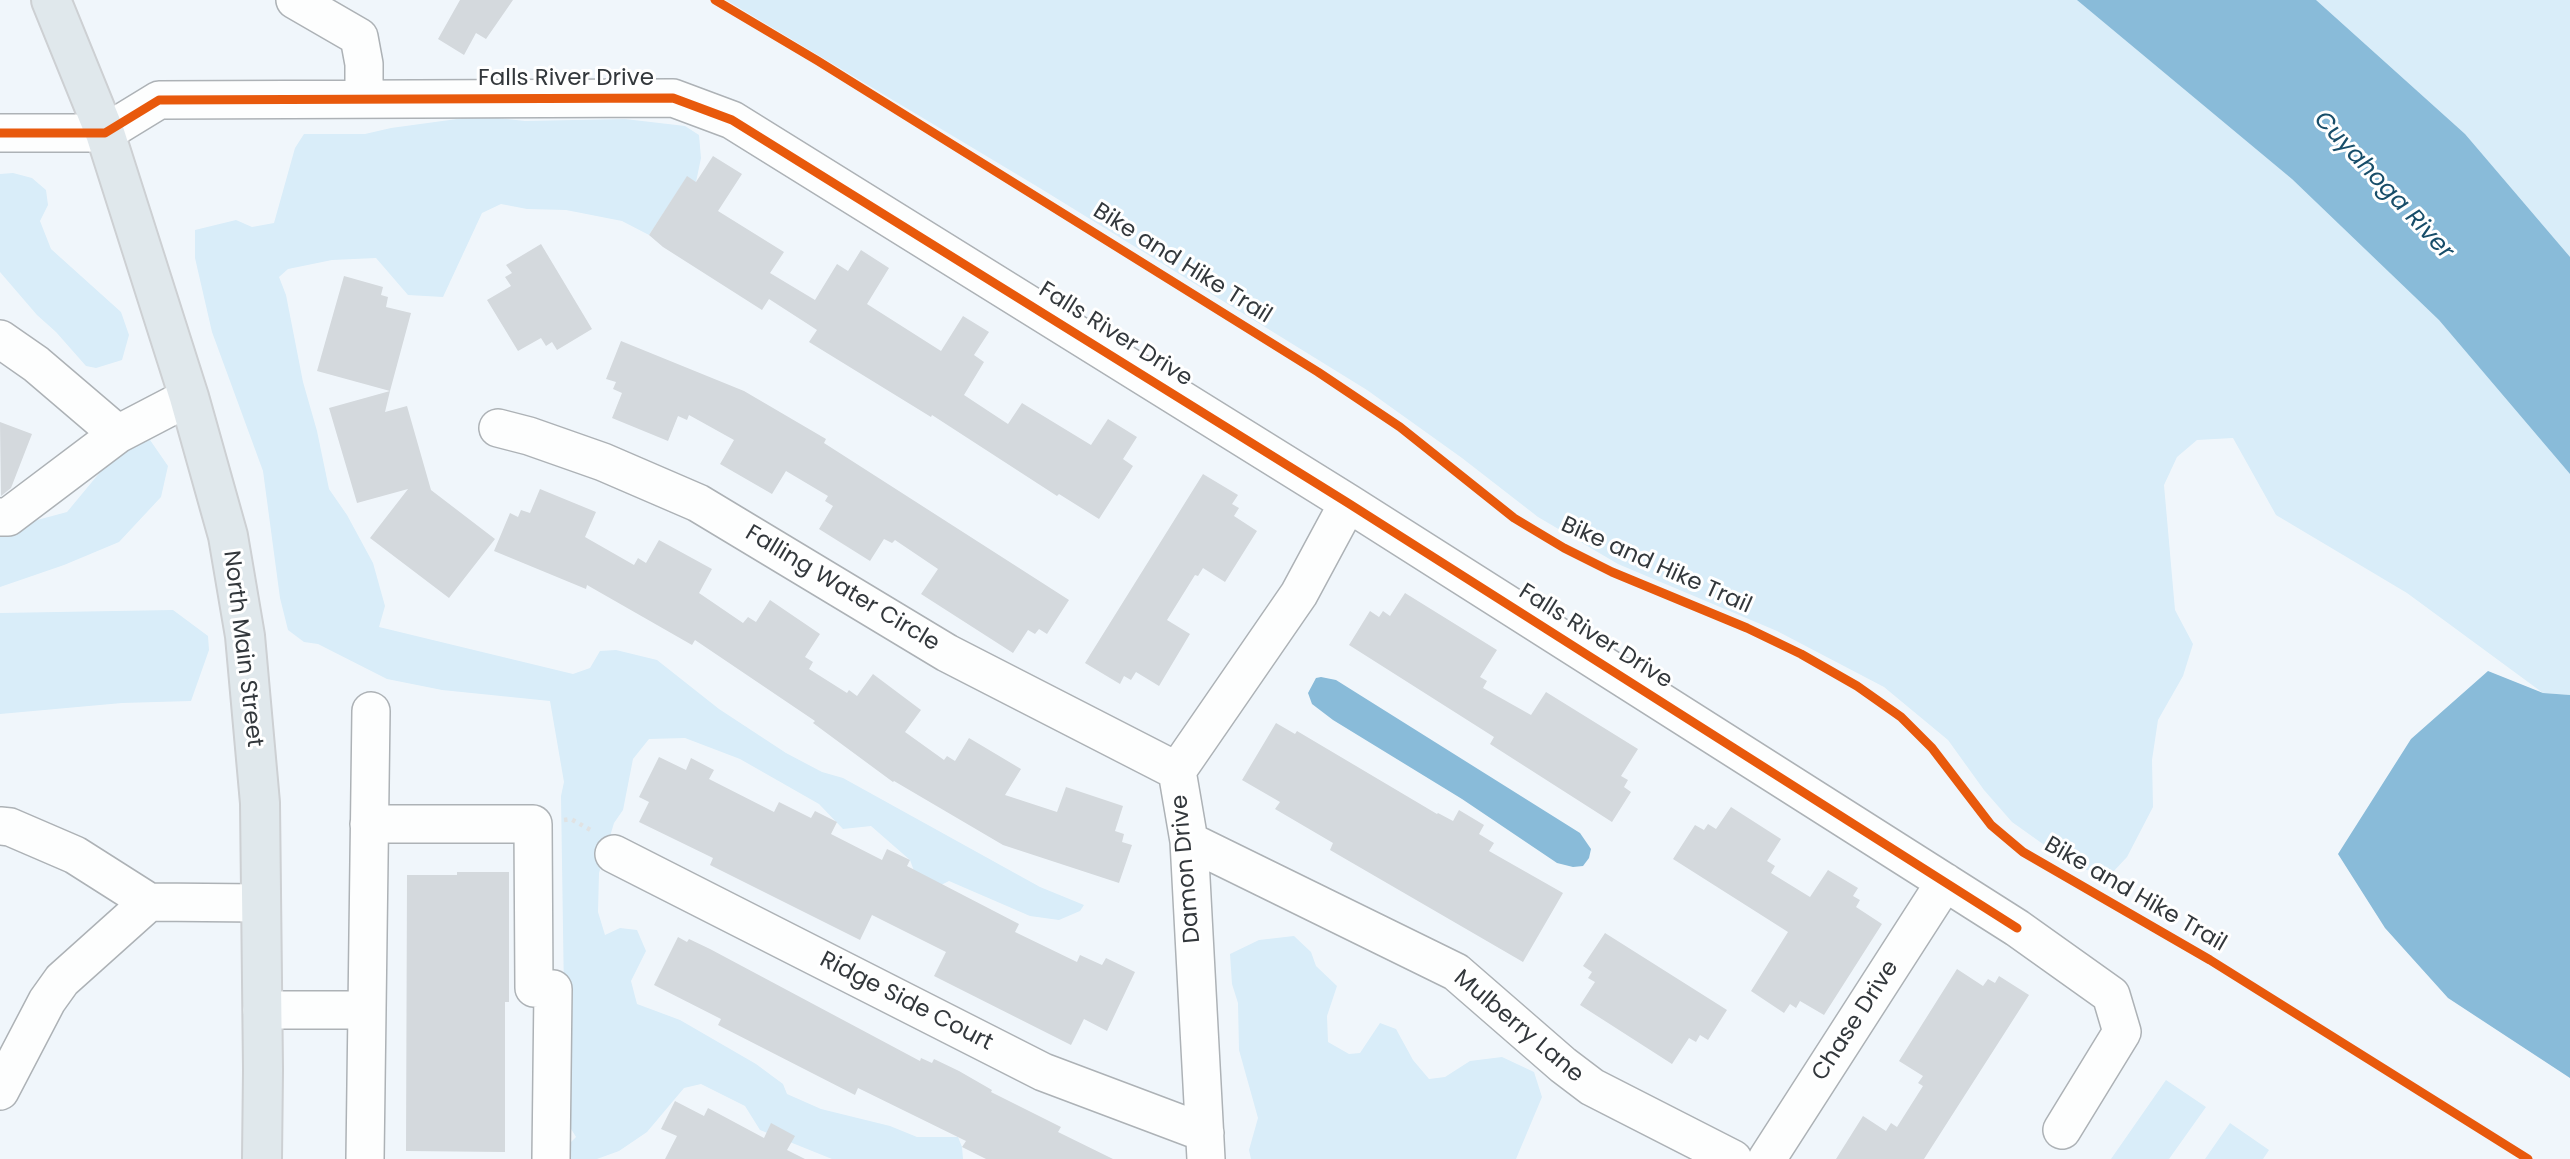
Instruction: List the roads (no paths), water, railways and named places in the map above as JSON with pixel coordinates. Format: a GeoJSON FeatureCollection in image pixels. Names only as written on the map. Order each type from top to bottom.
{"type":"FeatureCollection","features":[{"type":"Feature","properties":{"kind":"main road","name":"North Main Street"},"geometry":{"type":"LineString","coordinates":[[51,0],[105,133],[189,397],[228,536],[245,636],[260,803],[262,1159]]}},
{"type":"Feature","properties":{"kind":"street"},"geometry":{"type":"LineString","coordinates":[[295,0],[359,37],[364,64],[365,99]]}},
{"type":"Feature","properties":{"kind":"street","name":"Falls River Drive"},"geometry":{"type":"LineString","coordinates":[[105,133],[159,100],[673,98],[732,120],[1348,503],[2017,928],[2111,995],[2122,1032],[2062,1130]]}},
{"type":"Feature","properties":{"kind":"street"},"geometry":{"type":"LineString","coordinates":[[0,133],[105,133]]}},
{"type":"Feature","properties":{"kind":"street"},"geometry":{"type":"LineString","coordinates":[[0,339],[36,365],[118,434]]}},
{"type":"Feature","properties":{"kind":"street"},"geometry":{"type":"LineString","coordinates":[[0,517],[8,517],[118,434],[189,397]]}},
{"type":"Feature","properties":{"kind":"street","name":"Falling Water Circle"},"geometry":{"type":"LineString","coordinates":[[498,428],[603,462],[698,503],[947,653],[1177,771]]}},
{"type":"Feature","properties":{"kind":"street","name":"Damon Drive"},"geometry":{"type":"LineString","coordinates":[[1205,1146],[1189,841],[1177,771],[1299,594],[1348,503]]}},
{"type":"Feature","properties":{"kind":"street"},"geometry":{"type":"LineString","coordinates":[[365,1159],[371,711]]}},
{"type":"Feature","properties":{"kind":"street"},"geometry":{"type":"LineString","coordinates":[[369,824],[533,824],[534,988],[553,989],[551,1159]]}},
{"type":"Feature","properties":{"kind":"street"},"geometry":{"type":"LineString","coordinates":[[0,826],[10,827],[75,855],[149,902],[261,903]]}},
{"type":"Feature","properties":{"kind":"street","name":"Mulberry Lane"},"geometry":{"type":"LineString","coordinates":[[1189,841],[1455,972],[1592,1087],[1733,1159]]}},
{"type":"Feature","properties":{"kind":"street","name":"Ridge Side Court"},"geometry":{"type":"LineString","coordinates":[[614,854],[1043,1072],[1205,1146]]}},
{"type":"Feature","properties":{"kind":"street","name":"Chase Drive"},"geometry":{"type":"LineString","coordinates":[[1767,1159],[1945,882]]}},
{"type":"Feature","properties":{"kind":"street"},"geometry":{"type":"LineString","coordinates":[[0,1091],[47,1001],[62,981],[149,902]]}},
{"type":"Feature","properties":{"kind":"street"},"geometry":{"type":"LineString","coordinates":[[262,1010],[366,1010]]}},
{"type":"Feature","properties":{"kind":"water","name":"Cuyahoga River"},"geometry":{"type":"Polygon","coordinates":[[[2077,0],[2316,0],[2465,134],[2570,257],[2570,474],[2439,320],[2292,179],[2077,0]]]}},
{"type":"Feature","properties":{"kind":"water"},"geometry":{"type":"Polygon","coordinates":[[[2488,671],[2543,693],[2570,695],[2570,1078],[2448,998],[2385,928],[2338,854],[2411,739],[2488,671]]]}},
{"type":"Feature","properties":{"kind":"water"},"geometry":{"type":"Polygon","coordinates":[[[1316,678],[1336,680],[1580,833],[1591,849],[1589,858],[1583,866],[1573,867],[1557,863],[1462,799],[1333,720],[1312,704],[1308,693],[1316,678]]]}}]}
